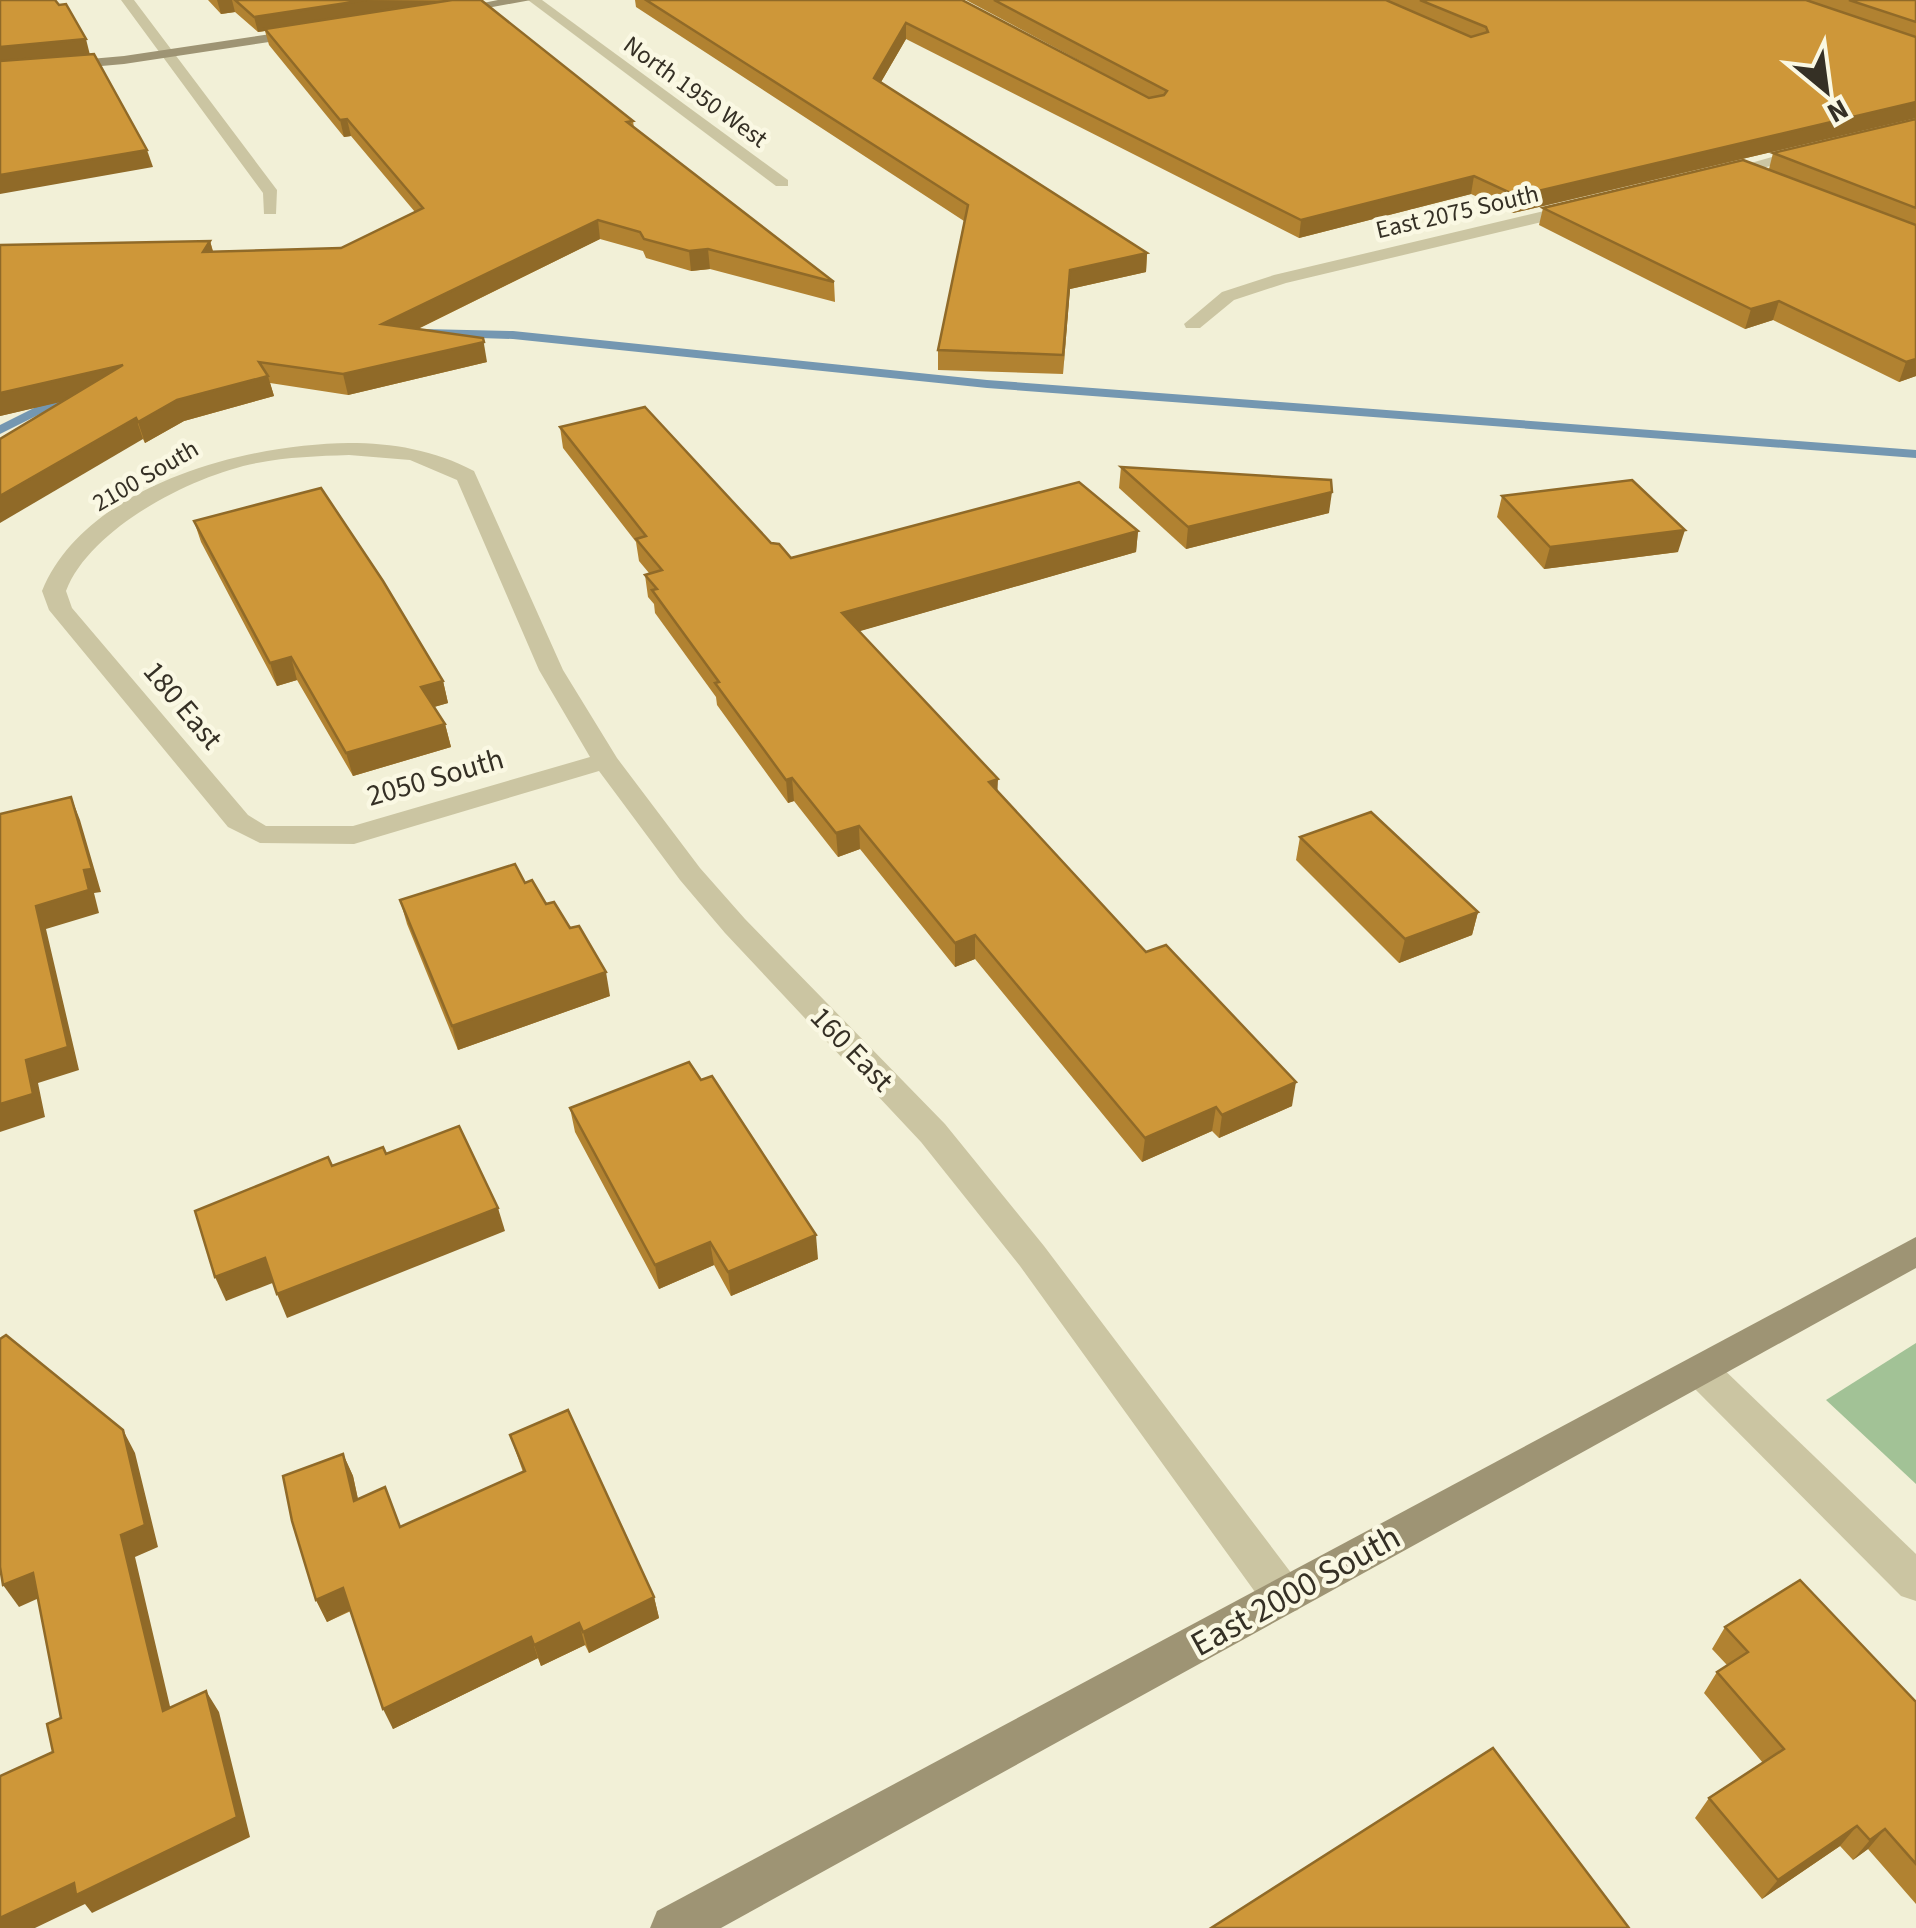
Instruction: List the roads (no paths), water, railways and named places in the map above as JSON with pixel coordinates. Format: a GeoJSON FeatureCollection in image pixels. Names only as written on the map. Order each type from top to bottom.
{"type":"FeatureCollection","features":[{"type":"Feature","properties":{"kind":"street"},"geometry":{"type":"LineString","coordinates":[[127,0],[271,193],[270,210]]}},
{"type":"Feature","properties":{"kind":"street"},"geometry":{"type":"LineString","coordinates":[[431,14],[525,0]]}},
{"type":"Feature","properties":{"kind":"street","name":"North 1950 West"},"geometry":{"type":"LineString","coordinates":[[534,0],[782,183]]}},
{"type":"Feature","properties":{"kind":"street"},"geometry":{"type":"LineString","coordinates":[[0,70],[166,54],[318,31]]}},
{"type":"Feature","properties":{"kind":"street"},"geometry":{"type":"LineString","coordinates":[[1705,178],[1820,149]]}},
{"type":"Feature","properties":{"kind":"street"},"geometry":{"type":"LineString","coordinates":[[1743,168],[1778,182]]}},
{"type":"Feature","properties":{"kind":"street","name":"East 2075 South"},"geometry":{"type":"LineString","coordinates":[[1194,324],[1228,296],[1280,279],[1589,205]]}},
{"type":"Feature","properties":{"kind":"street","name":"2100 South"},"geometry":{"type":"LineString","coordinates":[[54,591],[64,562],[88,541],[138,506],[196,474],[237,458],[302,448],[388,450],[438,458],[466,476]]}},
{"type":"Feature","properties":{"kind":"street","name":"160 East"},"geometry":{"type":"LineString","coordinates":[[466,476],[551,670],[605,761],[701,887],[933,1133],[976,1186],[1282,1596]]}},
{"type":"Feature","properties":{"kind":"street","name":"180 East"},"geometry":{"type":"LineString","coordinates":[[54,591],[61,610],[238,821],[260,834],[281,836]]}},
{"type":"Feature","properties":{"kind":"street","name":"2050 South"},"geometry":{"type":"LineString","coordinates":[[281,836],[354,835],[605,761]]}},
{"type":"Feature","properties":{"kind":"street","name":"East 2000 South"},"geometry":{"type":"LineString","coordinates":[[674,1928],[1916,1252]]}},
{"type":"Feature","properties":{"kind":"street"},"geometry":{"type":"LineString","coordinates":[[1702,1371],[1916,1582]]}},
{"type":"Feature","properties":{"kind":"waterway"},"geometry":{"type":"LineString","coordinates":[[424,333],[513,335],[987,384],[1916,454]]}},
{"type":"Feature","properties":{"kind":"waterway"},"geometry":{"type":"LineString","coordinates":[[0,430],[79,391]]}}]}
